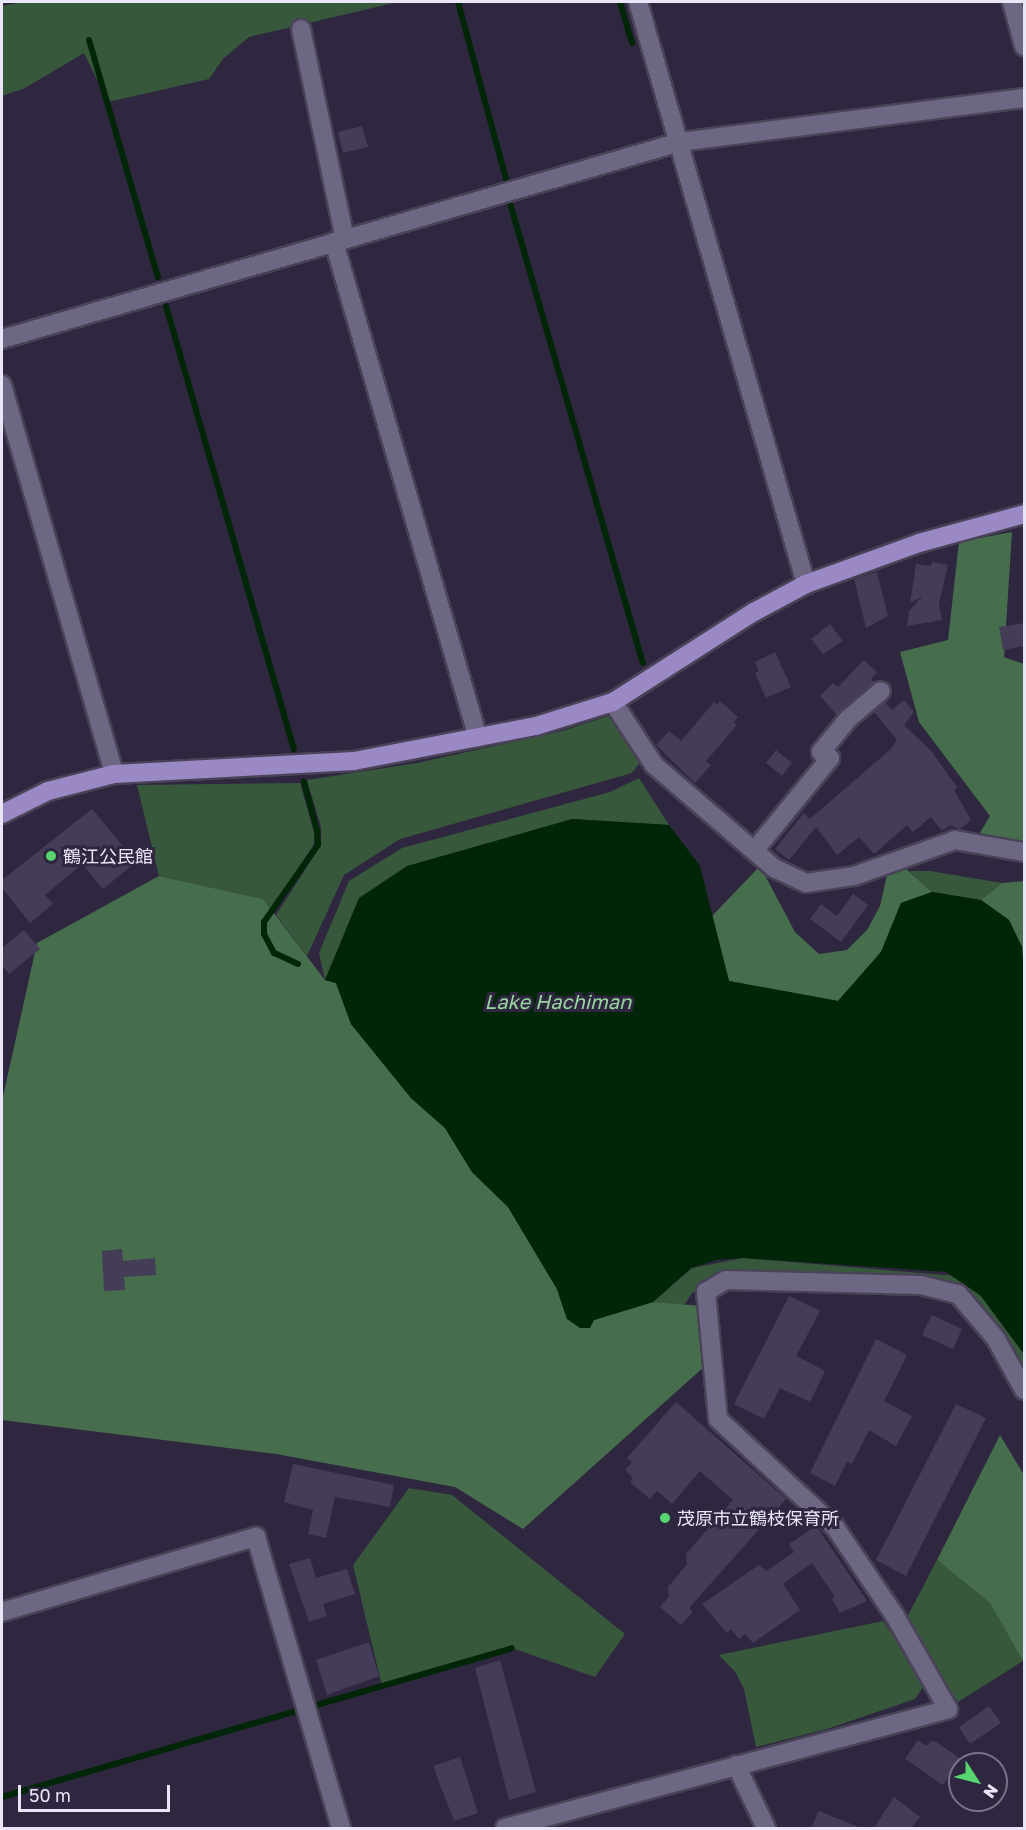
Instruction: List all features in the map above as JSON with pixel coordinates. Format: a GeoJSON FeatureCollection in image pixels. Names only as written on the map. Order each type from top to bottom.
{"type":"FeatureCollection","features":[{"type":"Feature","properties":{"kind":"main road"},"geometry":{"type":"LineString","coordinates":[[2,814],[48,791],[114,774],[354,762],[536,726],[613,702],[754,612],[806,584],[919,543],[1024,514]]}},
{"type":"Feature","properties":{"kind":"street"},"geometry":{"type":"LineString","coordinates":[[638,2],[680,141],[806,584]]}},
{"type":"Feature","properties":{"kind":"street"},"geometry":{"type":"LineString","coordinates":[[1012,2],[1024,46]]}},
{"type":"Feature","properties":{"kind":"street"},"geometry":{"type":"LineString","coordinates":[[301,29],[340,240],[478,738]]}},
{"type":"Feature","properties":{"kind":"street"},"geometry":{"type":"LineString","coordinates":[[2,339],[680,141],[1024,98]]}},
{"type":"Feature","properties":{"kind":"street"},"geometry":{"type":"LineString","coordinates":[[2,385],[114,774]]}},
{"type":"Feature","properties":{"kind":"street"},"geometry":{"type":"LineString","coordinates":[[754,851],[830,758],[821,752],[848,719],[881,691]]}},
{"type":"Feature","properties":{"kind":"street"},"geometry":{"type":"LineString","coordinates":[[613,702],[654,765],[774,868],[806,883],[854,876],[955,840],[1024,852]]}},
{"type":"Feature","properties":{"kind":"street"},"geometry":{"type":"LineString","coordinates":[[505,1828],[948,1709],[896,1616],[835,1527],[718,1419],[706,1292],[726,1280],[921,1285],[958,1294],[996,1339],[1024,1390]]}},
{"type":"Feature","properties":{"kind":"street"},"geometry":{"type":"LineString","coordinates":[[2,1612],[256,1537],[341,1828]]}},
{"type":"Feature","properties":{"kind":"street"},"geometry":{"type":"LineString","coordinates":[[736,1765],[766,1828]]}},
{"type":"Feature","properties":{"kind":"shaded area"},"geometry":{"type":"Polygon","coordinates":[[[23,2],[398,2],[249,37],[223,59],[209,79],[108,102],[84,53],[25,88],[2,96],[2,6],[23,2]]]}},
{"type":"Feature","properties":{"kind":"shaded area"},"geometry":{"type":"Polygon","coordinates":[[[1012,532],[1004,657],[1024,664],[1024,847],[978,836],[990,816],[919,722],[900,652],[948,640],[959,542],[1012,532]]]}},
{"type":"Feature","properties":{"kind":"shaded area"},"geometry":{"type":"Polygon","coordinates":[[[608,716],[639,753],[640,762],[632,773],[400,839],[344,875],[307,956],[276,915],[321,845],[321,827],[307,780],[417,763],[562,731],[608,716]]]}},
{"type":"Feature","properties":{"kind":"shaded area"},"geometry":{"type":"Polygon","coordinates":[[[639,778],[669,825],[572,819],[359,899],[325,980],[319,953],[349,881],[402,848],[610,792],[639,778]]]}},
{"type":"Feature","properties":{"kind":"shaded area"},"geometry":{"type":"Polygon","coordinates":[[[300,783],[315,836],[313,846],[271,909],[263,899],[159,876],[137,785],[300,783]]]}},
{"type":"Feature","properties":{"kind":"shaded area"},"geometry":{"type":"Polygon","coordinates":[[[760,866],[795,932],[819,954],[847,950],[867,930],[880,906],[887,875],[905,868],[932,892],[901,903],[881,952],[838,1001],[729,981],[712,916],[760,866]]]}},
{"type":"Feature","properties":{"kind":"shaded area"},"geometry":{"type":"Polygon","coordinates":[[[909,871],[930,871],[1002,883],[981,900],[932,892],[909,871]]]}},
{"type":"Feature","properties":{"kind":"shaded area"},"geometry":{"type":"Polygon","coordinates":[[[159,876],[263,899],[325,980],[336,983],[351,1024],[411,1098],[445,1128],[472,1172],[508,1207],[557,1289],[567,1319],[594,1320],[653,1302],[702,1306],[705,1366],[523,1529],[455,1487],[276,1454],[2,1420],[2,1101],[37,943],[159,876]]]}},
{"type":"Feature","properties":{"kind":"shaded area"},"geometry":{"type":"Polygon","coordinates":[[[1024,881],[1024,975],[1022,947],[1009,920],[981,900],[1002,883],[1024,881]]]}},
{"type":"Feature","properties":{"kind":"shaded area"},"geometry":{"type":"Polygon","coordinates":[[[743,1258],[956,1276],[981,1296],[1024,1354],[1024,1379],[964,1292],[730,1273],[692,1293],[684,1305],[653,1302],[692,1268],[743,1258]]]}},
{"type":"Feature","properties":{"kind":"shaded area"},"geometry":{"type":"Polygon","coordinates":[[[1000,1435],[1024,1475],[1024,1663],[990,1603],[937,1560],[1000,1435]]]}},
{"type":"Feature","properties":{"kind":"shaded area"},"geometry":{"type":"Polygon","coordinates":[[[409,1488],[452,1495],[625,1634],[595,1677],[512,1648],[382,1686],[353,1565],[409,1488]]]}},
{"type":"Feature","properties":{"kind":"shaded area"},"geometry":{"type":"Polygon","coordinates":[[[937,1560],[990,1603],[1023,1661],[958,1702],[905,1621],[937,1560]]]}},
{"type":"Feature","properties":{"kind":"shaded area"},"geometry":{"type":"Polygon","coordinates":[[[883,1621],[925,1684],[915,1699],[827,1729],[756,1747],[744,1689],[736,1673],[719,1655],[883,1621]]]}},
{"type":"Feature","properties":{"kind":"water","name":"Lake Hachiman"},"geometry":{"type":"Polygon","coordinates":[[[572,819],[669,825],[700,866],[729,981],[838,1001],[881,952],[901,903],[932,892],[981,900],[1009,920],[1022,947],[1024,975],[1024,1354],[981,1296],[946,1272],[743,1258],[717,1260],[691,1268],[653,1302],[594,1320],[590,1328],[580,1328],[567,1319],[557,1289],[508,1207],[472,1172],[445,1128],[411,1098],[351,1024],[336,983],[325,980],[359,898],[407,866],[572,819]]]}},
{"type":"Feature","properties":{"kind":"building"},"geometry":{"type":"Polygon","coordinates":[[[362,126],[368,147],[343,153],[338,132],[362,126]]]}},
{"type":"Feature","properties":{"kind":"building"},"geometry":{"type":"Polygon","coordinates":[[[932,562],[948,565],[939,604],[942,620],[907,626],[909,611],[923,596],[910,603],[916,564],[931,566],[932,562]]]}},
{"type":"Feature","properties":{"kind":"building"},"geometry":{"type":"Polygon","coordinates":[[[877,572],[888,616],[866,628],[854,579],[877,572]]]}},
{"type":"Feature","properties":{"kind":"building"},"geometry":{"type":"Polygon","coordinates":[[[1024,623],[1024,646],[1003,650],[999,627],[1024,623]]]}},
{"type":"Feature","properties":{"kind":"building"},"geometry":{"type":"Polygon","coordinates":[[[830,624],[843,641],[823,654],[811,639],[830,624]]]}},
{"type":"Feature","properties":{"kind":"building"},"geometry":{"type":"Polygon","coordinates":[[[775,652],[791,687],[766,698],[755,673],[759,671],[755,662],[775,652]]]}},
{"type":"Feature","properties":{"kind":"building"},"geometry":{"type":"Polygon","coordinates":[[[864,660],[877,672],[871,679],[874,682],[837,715],[820,696],[833,683],[838,687],[864,660]]]}},
{"type":"Feature","properties":{"kind":"building"},"geometry":{"type":"Polygon","coordinates":[[[904,700],[914,712],[904,725],[932,752],[957,787],[954,790],[971,820],[960,829],[950,825],[942,831],[931,817],[913,832],[907,825],[874,854],[859,837],[837,855],[816,827],[789,860],[775,849],[804,813],[810,819],[891,749],[897,740],[874,712],[885,702],[892,710],[904,700]]]}},
{"type":"Feature","properties":{"kind":"building"},"geometry":{"type":"Polygon","coordinates":[[[720,701],[738,717],[734,722],[737,725],[706,761],[711,765],[695,783],[656,745],[669,731],[681,741],[714,702],[717,705],[720,701]]]}},
{"type":"Feature","properties":{"kind":"building"},"geometry":{"type":"Polygon","coordinates":[[[776,750],[792,763],[782,776],[766,763],[776,750]]]}},
{"type":"Feature","properties":{"kind":"building"},"geometry":{"type":"Polygon","coordinates":[[[92,809],[136,862],[103,889],[82,864],[45,895],[53,904],[30,923],[2,888],[2,880],[92,809]]]}},
{"type":"Feature","properties":{"kind":"building"},"geometry":{"type":"Polygon","coordinates":[[[853,894],[868,905],[841,942],[810,919],[821,904],[837,916],[853,894]]]}},
{"type":"Feature","properties":{"kind":"building"},"geometry":{"type":"Polygon","coordinates":[[[24,930],[40,949],[9,974],[2,965],[2,948],[24,930]]]}},
{"type":"Feature","properties":{"kind":"building"},"geometry":{"type":"Polygon","coordinates":[[[122,1249],[123,1261],[155,1258],[156,1275],[124,1277],[125,1290],[104,1291],[102,1251],[122,1249]]]}},
{"type":"Feature","properties":{"kind":"building"},"geometry":{"type":"Polygon","coordinates":[[[789,1296],[820,1311],[796,1356],[825,1371],[810,1402],[780,1388],[764,1419],[734,1404],[789,1296]]]}},
{"type":"Feature","properties":{"kind":"building"},"geometry":{"type":"Polygon","coordinates":[[[932,1315],[962,1329],[953,1349],[922,1335],[932,1315]]]}},
{"type":"Feature","properties":{"kind":"building"},"geometry":{"type":"Polygon","coordinates":[[[876,1339],[907,1355],[884,1401],[912,1416],[896,1446],[869,1430],[852,1464],[847,1462],[835,1486],[810,1473],[876,1339]]]}},
{"type":"Feature","properties":{"kind":"building"},"geometry":{"type":"Polygon","coordinates":[[[676,1402],[786,1499],[689,1608],[693,1612],[681,1625],[660,1607],[669,1596],[668,1587],[687,1564],[686,1554],[733,1500],[700,1471],[672,1504],[657,1491],[650,1499],[630,1482],[633,1478],[625,1470],[632,1462],[627,1458],[676,1402]]]}},
{"type":"Feature","properties":{"kind":"building"},"geometry":{"type":"Polygon","coordinates":[[[956,1404],[986,1418],[906,1576],[876,1560],[956,1404]]]}},
{"type":"Feature","properties":{"kind":"building"},"geometry":{"type":"Polygon","coordinates":[[[293,1464],[394,1485],[390,1507],[335,1497],[326,1538],[308,1534],[313,1510],[284,1502],[293,1464]]]}},
{"type":"Feature","properties":{"kind":"building"},"geometry":{"type":"Polygon","coordinates":[[[816,1526],[867,1601],[840,1613],[832,1599],[835,1597],[812,1563],[783,1584],[800,1610],[753,1643],[745,1634],[739,1639],[731,1629],[727,1633],[702,1604],[759,1565],[766,1571],[794,1552],[789,1544],[816,1526]]]}},
{"type":"Feature","properties":{"kind":"building"},"geometry":{"type":"Polygon","coordinates":[[[310,1558],[316,1578],[347,1569],[355,1594],[323,1604],[327,1616],[309,1622],[289,1564],[310,1558]]]}},
{"type":"Feature","properties":{"kind":"building"},"geometry":{"type":"Polygon","coordinates":[[[369,1642],[379,1676],[327,1695],[316,1660],[369,1642]]]}},
{"type":"Feature","properties":{"kind":"building"},"geometry":{"type":"Polygon","coordinates":[[[500,1660],[536,1792],[509,1800],[475,1668],[500,1660]]]}},
{"type":"Feature","properties":{"kind":"building"},"geometry":{"type":"Polygon","coordinates":[[[989,1706],[1001,1723],[970,1744],[959,1727],[989,1706]]]}},
{"type":"Feature","properties":{"kind":"building"},"geometry":{"type":"Polygon","coordinates":[[[918,1740],[927,1746],[931,1741],[936,1742],[951,1752],[948,1752],[948,1778],[943,1785],[905,1759],[918,1740]]]}},
{"type":"Feature","properties":{"kind":"building"},"geometry":{"type":"Polygon","coordinates":[[[460,1757],[478,1813],[454,1821],[433,1766],[460,1757]]]}},
{"type":"Feature","properties":{"kind":"building"},"geometry":{"type":"Polygon","coordinates":[[[894,1797],[920,1817],[911,1828],[874,1828],[894,1797]]]}},
{"type":"Feature","properties":{"kind":"building"},"geometry":{"type":"Polygon","coordinates":[[[819,1811],[861,1828],[811,1828],[819,1811]]]}},
{"type":"Feature","properties":{"kind":"waterway"},"geometry":{"type":"LineString","coordinates":[[458,2],[508,186]]}},
{"type":"Feature","properties":{"kind":"waterway"},"geometry":{"type":"LineString","coordinates":[[620,2],[632,43]]}},
{"type":"Feature","properties":{"kind":"waterway"},"geometry":{"type":"LineString","coordinates":[[89,40],[158,277]]}},
{"type":"Feature","properties":{"kind":"waterway"},"geometry":{"type":"LineString","coordinates":[[508,196],[643,663]]}},
{"type":"Feature","properties":{"kind":"waterway"},"geometry":{"type":"LineString","coordinates":[[166,306],[294,749]]}},
{"type":"Feature","properties":{"kind":"waterway"},"geometry":{"type":"LineString","coordinates":[[298,964],[274,953],[264,934],[264,922],[318,845],[317,830],[304,782]]}},
{"type":"Feature","properties":{"kind":"waterway"},"geometry":{"type":"LineString","coordinates":[[313,1706],[512,1648]]}},
{"type":"Feature","properties":{"kind":"waterway"},"geometry":{"type":"LineString","coordinates":[[2,1797],[296,1711]]}},
{"type":"Feature","properties":{"kind":"place","name":"鶴江公民館"},"geometry":{"type":"Point","coordinates":[51,856]}},
{"type":"Feature","properties":{"kind":"place","name":"茂原市立鶴枝保育所"},"geometry":{"type":"Point","coordinates":[665,1518]}}]}
